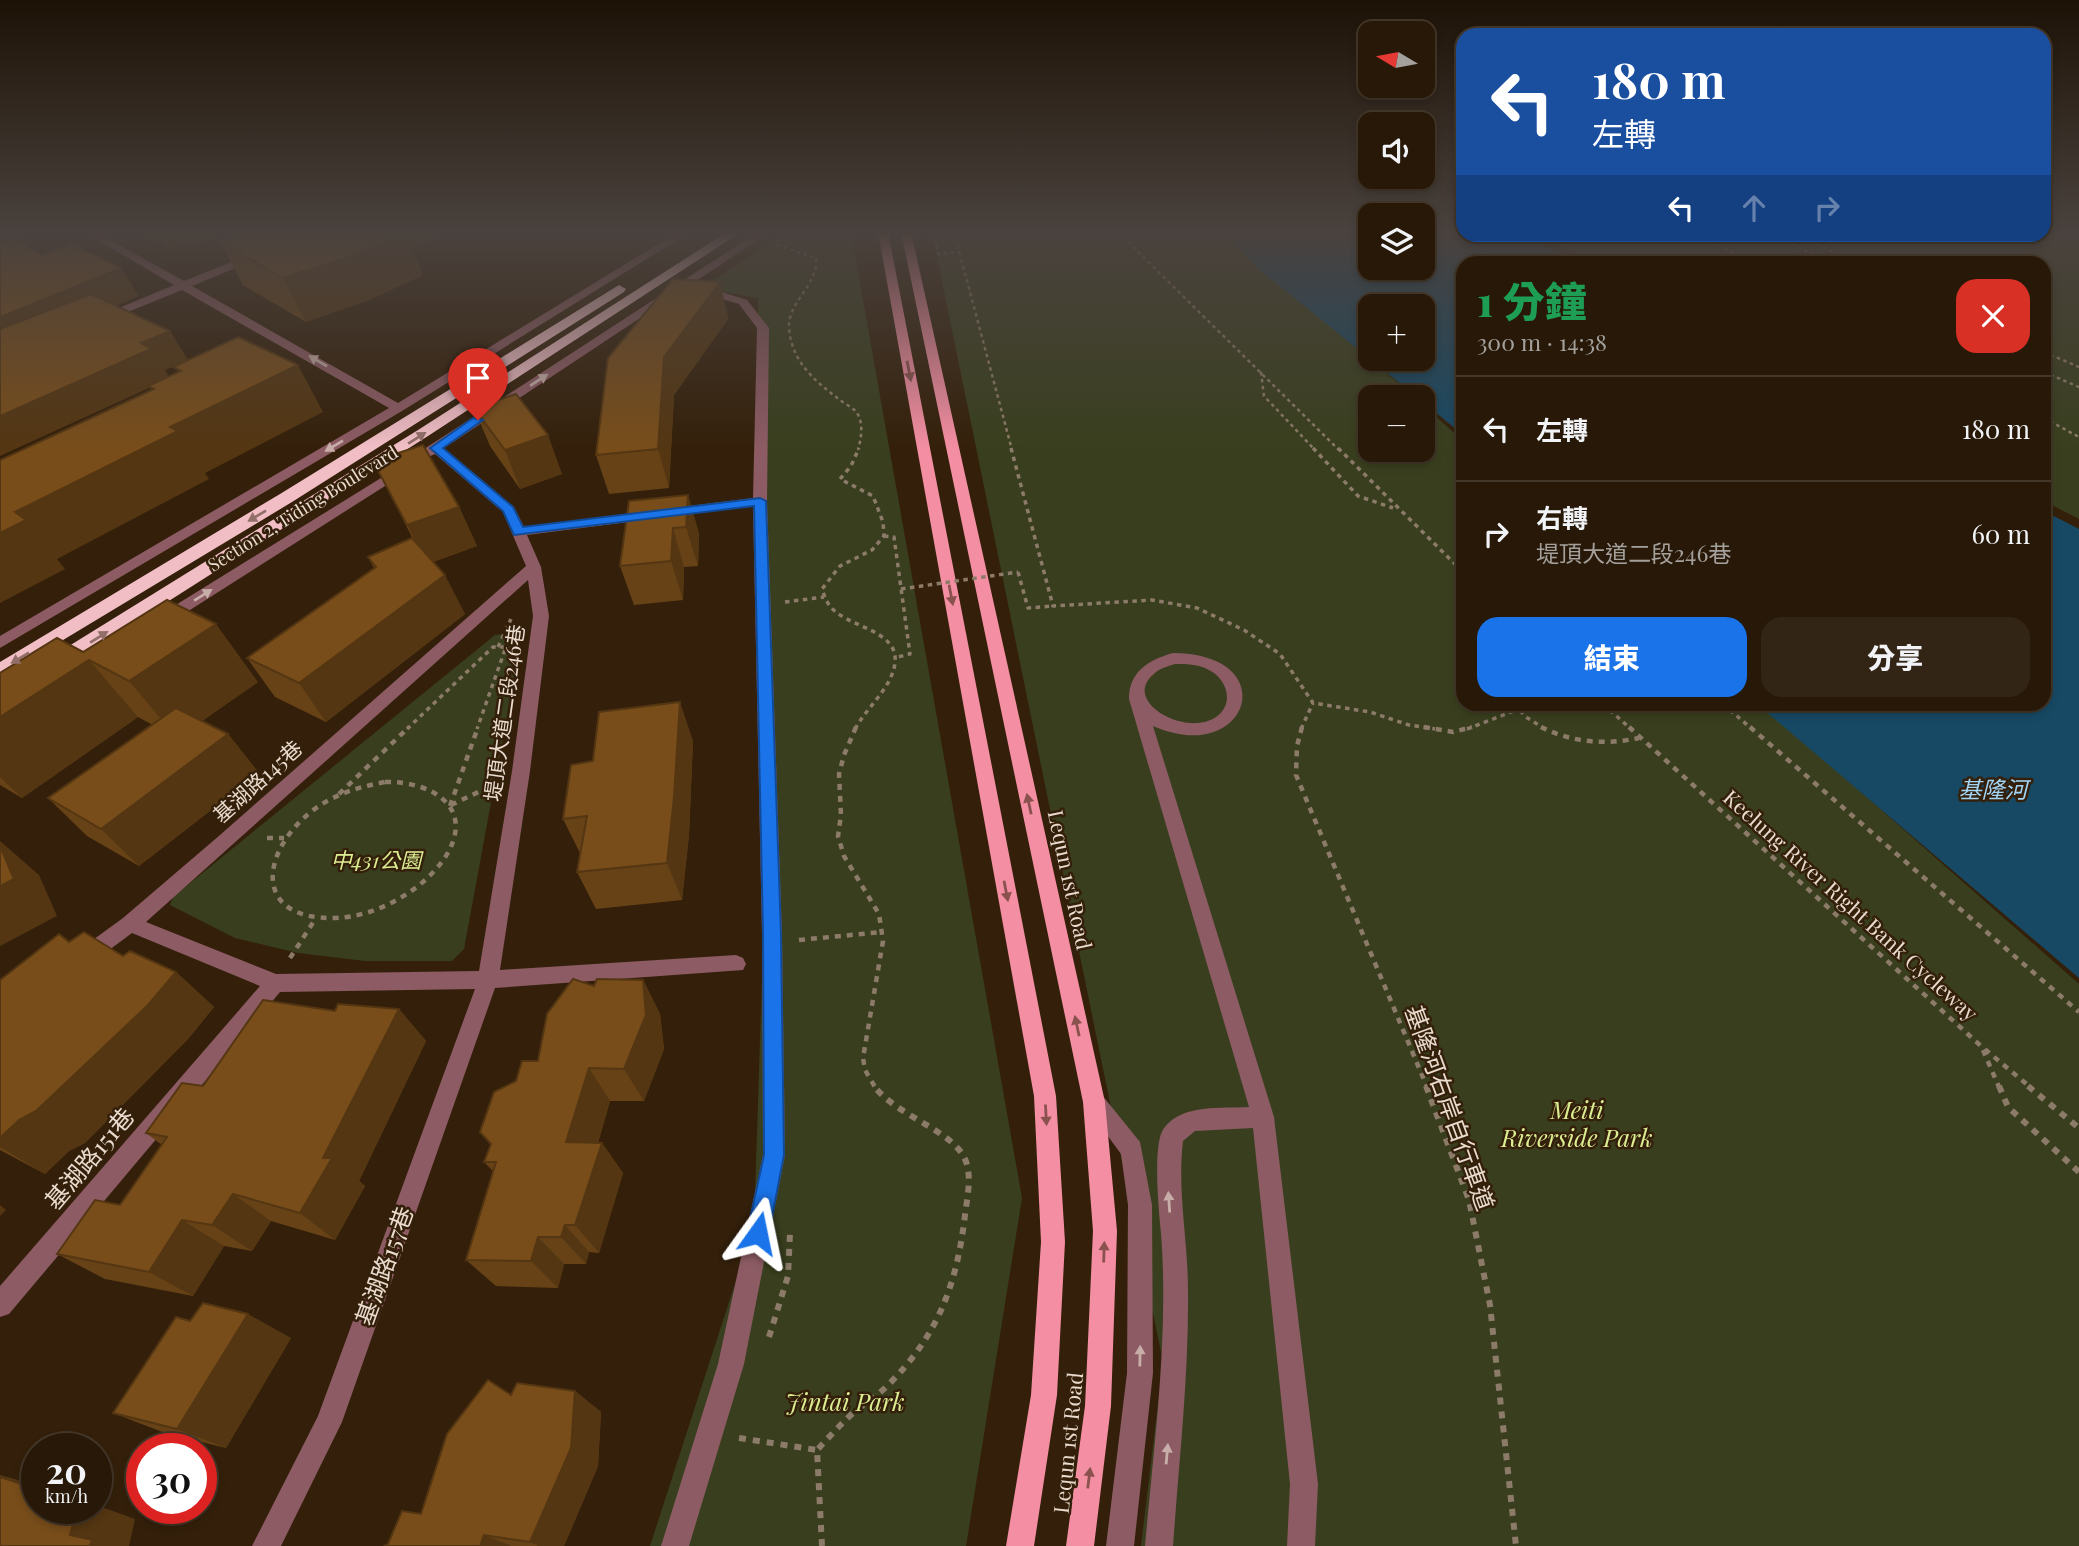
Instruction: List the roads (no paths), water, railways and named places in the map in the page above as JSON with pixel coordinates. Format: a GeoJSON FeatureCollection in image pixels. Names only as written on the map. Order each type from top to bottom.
{"type":"FeatureCollection","features":[{"type":"Feature","properties":{"kind":"highway","name":"Section 2, Tiding Boulevard"},"geometry":{"type":"LineString","coordinates":[[0,671],[286,499],[595,304]]}},
{"type":"Feature","properties":{"kind":"highway","name":"Section 2, Tiding Boulevard"},"geometry":{"type":"LineString","coordinates":[[35,677],[623,304]]}},
{"type":"Feature","properties":{"kind":"main road","name":"Lequn 1st Road"},"geometry":{"type":"LineString","coordinates":[[897,304],[1045,1096],[1053,1242],[1044,1395],[1020,1546]]}},
{"type":"Feature","properties":{"kind":"main road","name":"Lequn 1st Road"},"geometry":{"type":"LineString","coordinates":[[922,304],[1094,1102],[1104,1244],[1098,1406],[1080,1546]]}},
{"type":"Feature","properties":{"kind":"street"},"geometry":{"type":"LineString","coordinates":[[97,321],[138,304]]}},
{"type":"Feature","properties":{"kind":"street"},"geometry":{"type":"LineString","coordinates":[[212,304],[286,349],[398,408]]}},
{"type":"Feature","properties":{"kind":"street","name":"Section 2, Tiding Boulevard"},"geometry":{"type":"LineString","coordinates":[[0,643],[398,408],[567,304]]}},
{"type":"Feature","properties":{"kind":"street","name":"Section 2, Tiding Boulevard"},"geometry":{"type":"LineString","coordinates":[[153,626],[436,448],[656,304]]}},
{"type":"Feature","properties":{"kind":"street"},"geometry":{"type":"LineString","coordinates":[[624,324],[679,304]]}},
{"type":"Feature","properties":{"kind":"street"},"geometry":{"type":"LineString","coordinates":[[675,1546],[731,1364],[774,1155],[772,947],[760,501],[763,328],[745,304]]}},
{"type":"Feature","properties":{"kind":"street","name":"堤頂大道二段246巷"},"geometry":{"type":"LineString","coordinates":[[436,448],[509,510],[534,566],[541,617],[521,771],[488,980]]}},
{"type":"Feature","properties":{"kind":"street"},"geometry":{"type":"LineString","coordinates":[[519,532],[760,501]]}},
{"type":"Feature","properties":{"kind":"street","name":"基湖路145巷"},"geometry":{"type":"LineString","coordinates":[[76,963],[130,924],[534,566]]}},
{"type":"Feature","properties":{"kind":"street"},"geometry":{"type":"LineString","coordinates":[[1137,699],[1143,710],[1154,719],[1184,730],[1207,727],[1226,718],[1234,708],[1237,697],[1235,686],[1217,667],[1203,661],[1173,658],[1159,662],[1139,678],[1136,688],[1137,699],[1263,1117],[1304,1484],[1301,1546]]}},
{"type":"Feature","properties":{"kind":"street"},"geometry":{"type":"LineString","coordinates":[[130,924],[275,983],[488,980],[736,964]]}},
{"type":"Feature","properties":{"kind":"street","name":"基湖路157巷"},"geometry":{"type":"LineString","coordinates":[[266,1546],[329,1422],[488,980]]}},
{"type":"Feature","properties":{"kind":"street","name":"基湖路151巷"},"geometry":{"type":"LineString","coordinates":[[0,1305],[275,983]]}},
{"type":"Feature","properties":{"kind":"street"},"geometry":{"type":"LineString","coordinates":[[1094,1102],[1132,1150],[1140,1205],[1140,1373],[1120,1546]]}},
{"type":"Feature","properties":{"kind":"street"},"geometry":{"type":"LineString","coordinates":[[1159,1546],[1174,1377],[1176,1286],[1167,1164],[1172,1135],[1191,1121],[1263,1117]]}},
{"type":"Feature","properties":{"kind":"water"},"geometry":{"type":"Polygon","coordinates":[[[1302,304],[1358,304],[1358,349],[1302,304]]]}},
{"type":"Feature","properties":{"kind":"water"},"geometry":{"type":"Polygon","coordinates":[[[1435,304],[1456,304],[1456,429],[1435,412],[1435,385],[1402,385],[1385,371],[1435,371],[1435,304]]]}},
{"type":"Feature","properties":{"kind":"water","name":"基隆河"},"geometry":{"type":"Polygon","coordinates":[[[2051,515],[2079,529],[2079,978],[1765,711],[2051,711],[2051,515]]]}},
{"type":"Feature","properties":{"kind":"park label","name":"中431公園"},"geometry":{"type":"Point","coordinates":[376,861]}},
{"type":"Feature","properties":{"kind":"park label","name":"Meiti Riverside Park"},"geometry":{"type":"Point","coordinates":[1577,1125]}},
{"type":"Feature","properties":{"kind":"park label","name":"Jintai Park"},"geometry":{"type":"Point","coordinates":[845,1403]}}]}
